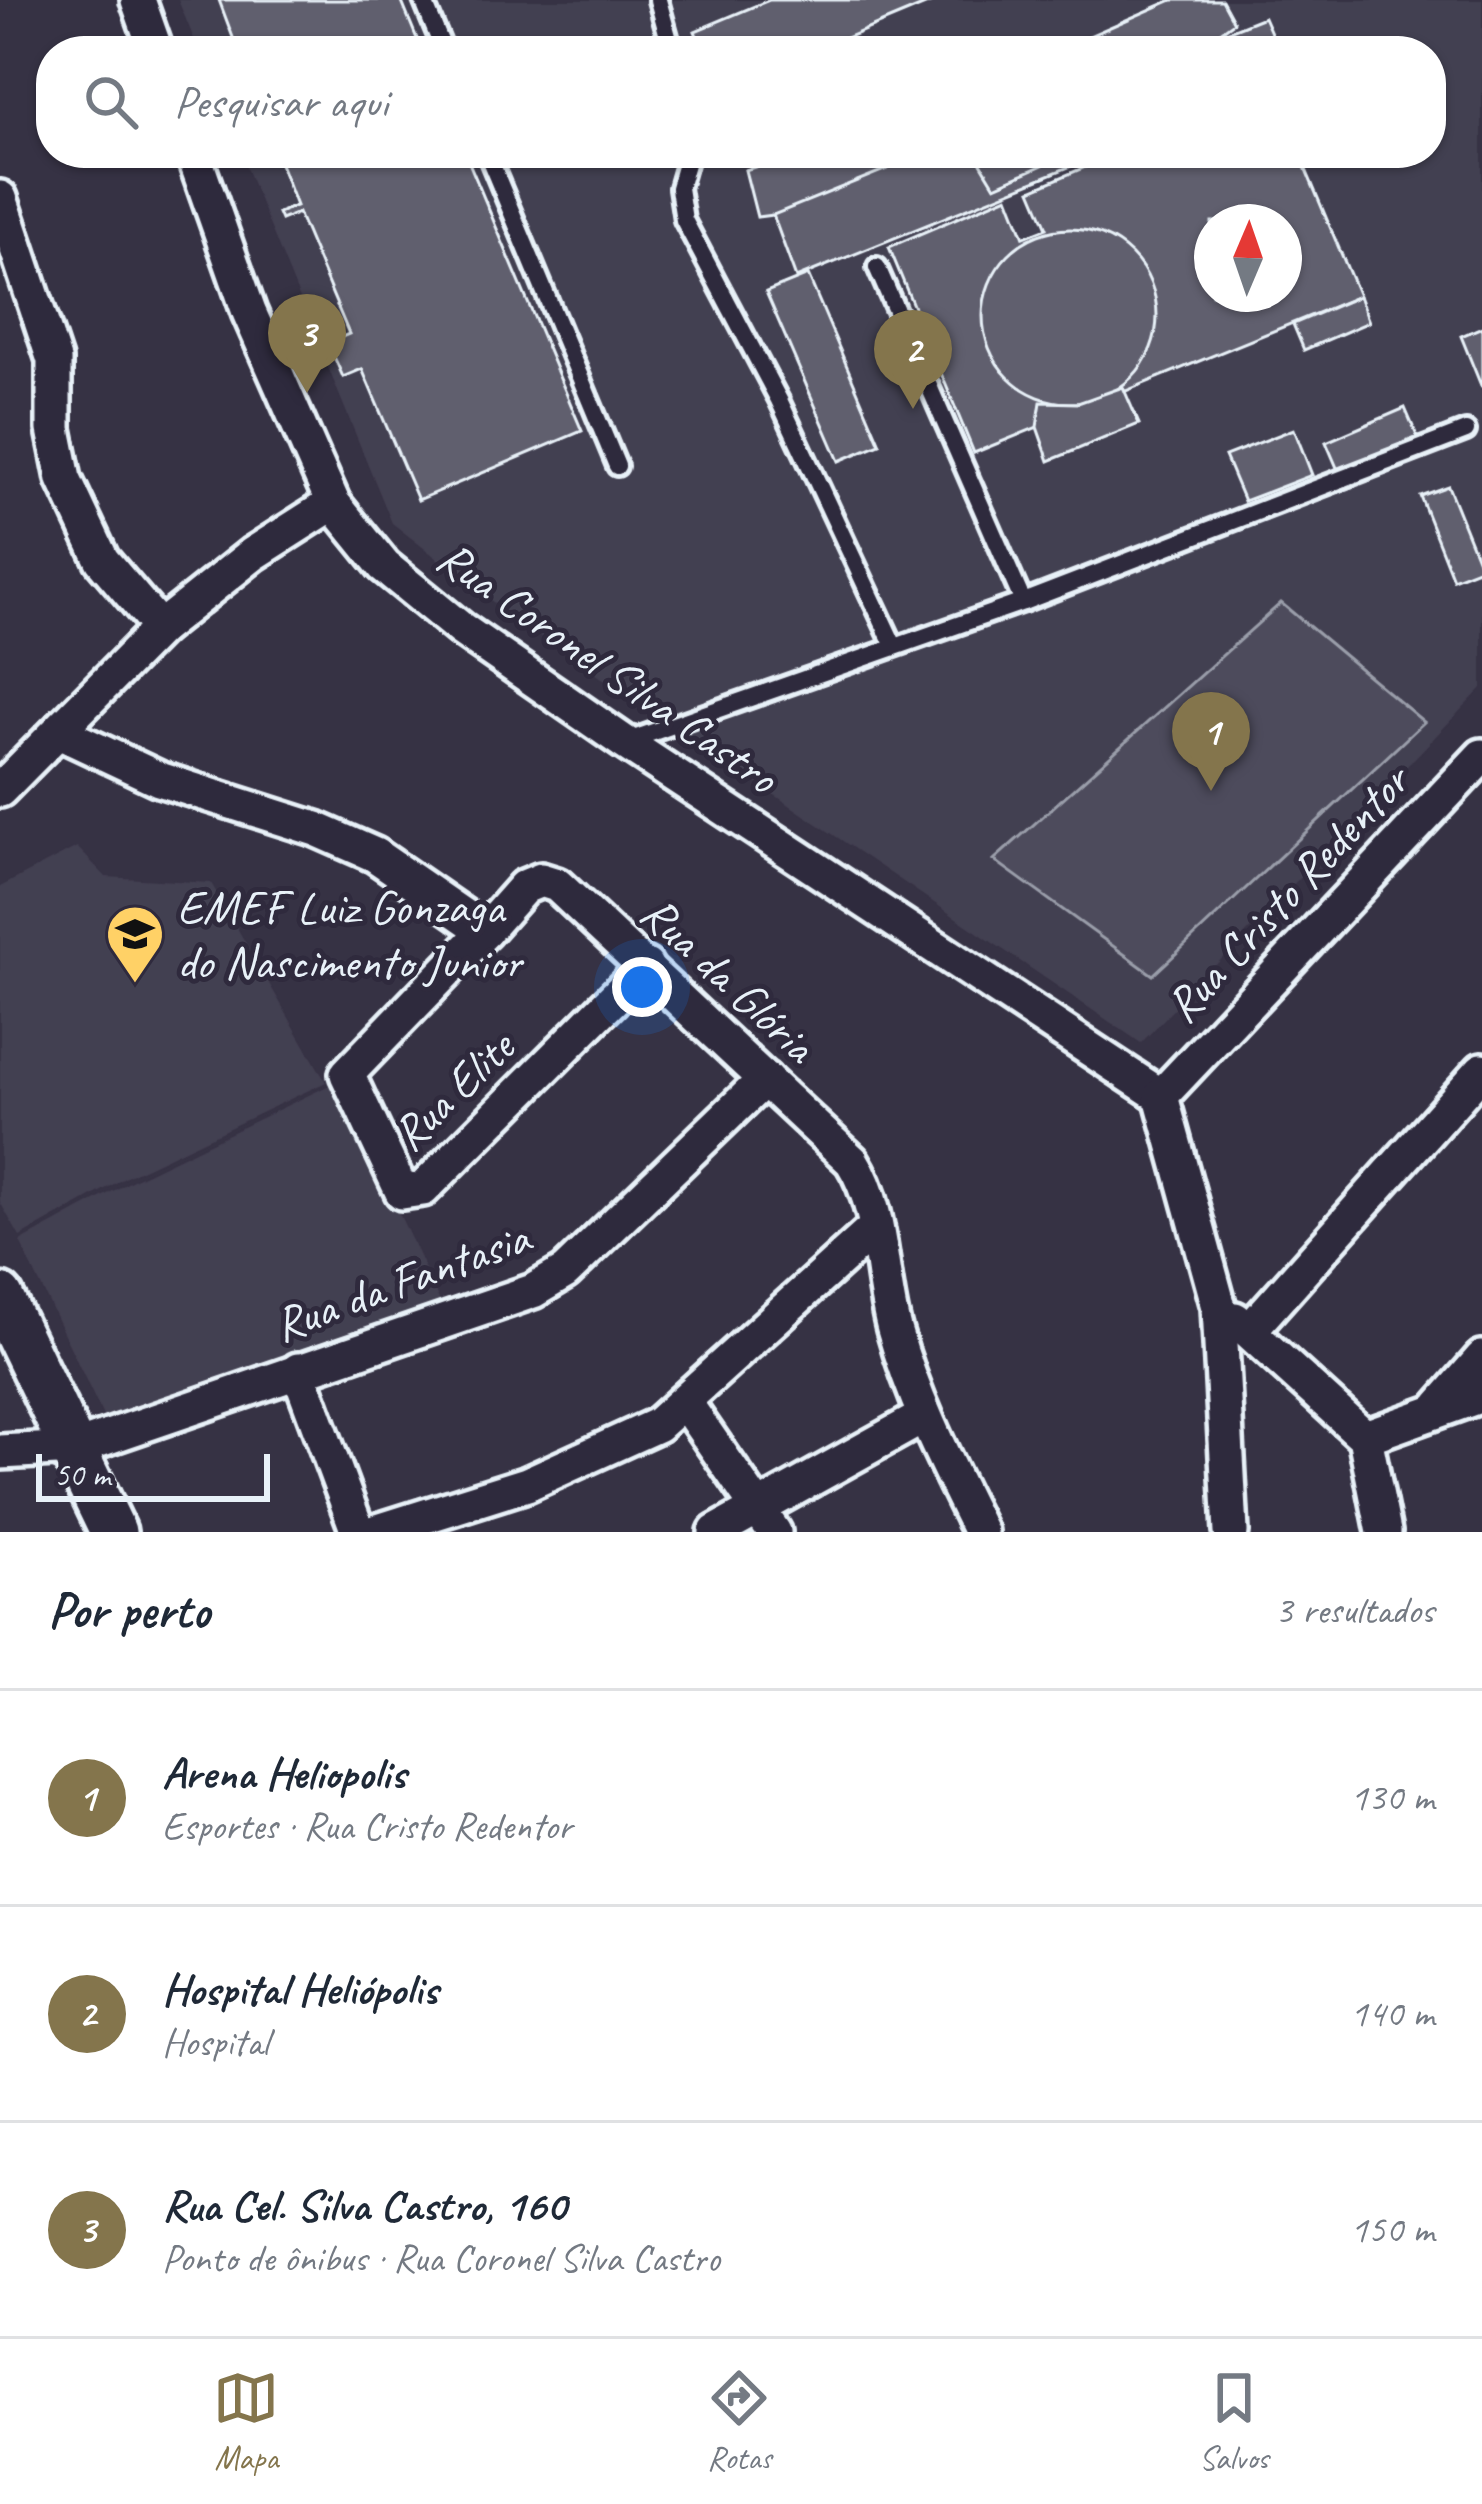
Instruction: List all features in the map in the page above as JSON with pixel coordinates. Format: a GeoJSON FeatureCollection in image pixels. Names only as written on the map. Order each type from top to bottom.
{"type":"FeatureCollection","features":[{"type":"Feature","properties":{"kind":"main road"},"geometry":{"type":"LineString","coordinates":[[0,1297],[113,1532]]}},
{"type":"Feature","properties":{"kind":"street"},"geometry":{"type":"LineString","coordinates":[[138,0],[151,36]]}},
{"type":"Feature","properties":{"kind":"street","name":"Rua Coronel Silva Castro"},"geometry":{"type":"LineString","coordinates":[[198,168],[248,313],[333,503],[384,566],[445,617],[624,742],[1161,1096]]}},
{"type":"Feature","properties":{"kind":"street"},"geometry":{"type":"LineString","coordinates":[[0,198],[54,359],[58,391],[54,429],[64,479],[102,560],[160,628]]}},
{"type":"Feature","properties":{"kind":"street"},"geometry":{"type":"LineString","coordinates":[[0,790],[61,734],[160,628],[253,554],[333,503]]}},
{"type":"Feature","properties":{"kind":"street"},"geometry":{"type":"LineString","coordinates":[[61,734],[159,779],[316,829],[375,855],[484,931]]}},
{"type":"Feature","properties":{"kind":"street","name":"Rua da Glória"},"geometry":{"type":"LineString","coordinates":[[484,931],[524,887],[549,881],[852,1161],[865,1181],[894,1329],[923,1417],[980,1532]]}},
{"type":"Feature","properties":{"kind":"street","name":"Rua Elite"},"geometry":{"type":"LineString","coordinates":[[484,931],[347,1074],[402,1192],[423,1189],[646,966]]}},
{"type":"Feature","properties":{"kind":"street"},"geometry":{"type":"LineString","coordinates":[[1250,1331],[1482,1070]]}},
{"type":"Feature","properties":{"kind":"street","name":"Rua da Fantasia"},"geometry":{"type":"LineString","coordinates":[[0,1452],[76,1448],[533,1291],[565,1272],[765,1079]]}},
{"type":"Feature","properties":{"kind":"street"},"geometry":{"type":"LineString","coordinates":[[1161,1096],[1219,1307],[1233,1490],[1231,1532]]}},
{"type":"Feature","properties":{"kind":"street"},"geometry":{"type":"LineString","coordinates":[[375,1532],[584,1462],[686,1404],[875,1228]]}},
{"type":"Feature","properties":{"kind":"street"},"geometry":{"type":"LineString","coordinates":[[1219,1307],[1365,1437],[1384,1532]]}},
{"type":"Feature","properties":{"kind":"street"},"geometry":{"type":"LineString","coordinates":[[1438,1408],[1482,1358]]}},
{"type":"Feature","properties":{"kind":"street"},"geometry":{"type":"LineString","coordinates":[[298,1370],[358,1532]]}},
{"type":"Feature","properties":{"kind":"street"},"geometry":{"type":"LineString","coordinates":[[1365,1437],[1482,1395]]}},
{"type":"Feature","properties":{"kind":"street"},"geometry":{"type":"LineString","coordinates":[[686,1404],[767,1520]]}},
{"type":"Feature","properties":{"kind":"street"},"geometry":{"type":"LineString","coordinates":[[716,1532],[767,1520],[923,1417]]}},
{"type":"Feature","properties":{"kind":"lane"},"geometry":{"type":"LineString","coordinates":[[423,0],[438,36]]}},
{"type":"Feature","properties":{"kind":"lane"},"geometry":{"type":"LineString","coordinates":[[658,0],[668,36]]}},
{"type":"Feature","properties":{"kind":"lane"},"geometry":{"type":"LineString","coordinates":[[493,168],[616,466]]}},
{"type":"Feature","properties":{"kind":"lane"},"geometry":{"type":"LineString","coordinates":[[685,168],[679,188],[684,220],[779,400],[894,646]]}},
{"type":"Feature","properties":{"kind":"lane"},"geometry":{"type":"LineString","coordinates":[[877,267],[1023,602]]}},
{"type":"Feature","properties":{"kind":"lane"},"geometry":{"type":"LineString","coordinates":[[624,742],[1023,602],[1466,431]]}},
{"type":"Feature","properties":{"kind":"lane"},"geometry":{"type":"LineString","coordinates":[[1161,1096],[1482,756]]}},
{"type":"Feature","properties":{"kind":"shaded area"},"geometry":{"type":"Polygon","coordinates":[[[178,0],[1482,0],[1482,688],[1141,1043],[512,617],[392,523],[246,168],[1446,168],[1446,36],[193,36],[178,0]]]}},
{"type":"Feature","properties":{"kind":"shaded area"},"geometry":{"type":"Polygon","coordinates":[[[1281,603],[1424,722],[1153,975],[994,860],[1281,603]]]}},
{"type":"Feature","properties":{"kind":"shaded area","name":"EMEF Luiz Gonzaga do Nascimento Junior"},"geometry":{"type":"Polygon","coordinates":[[[77,847],[106,877],[211,883],[326,1082],[128,1176],[20,1237],[0,1202],[0,887],[77,847]]]}},
{"type":"Feature","properties":{"kind":"shaded area"},"geometry":{"type":"Polygon","coordinates":[[[338,1081],[441,1304],[104,1418],[20,1242],[133,1180],[338,1081]]]}},
{"type":"Feature","properties":{"kind":"building"},"geometry":{"type":"Polygon","coordinates":[[[219,0],[401,0],[416,36],[232,36],[219,0]]]}},
{"type":"Feature","properties":{"kind":"building"},"geometry":{"type":"Polygon","coordinates":[[[769,0],[937,0],[851,36],[697,36],[695,31],[769,0]]]}},
{"type":"Feature","properties":{"kind":"building"},"geometry":{"type":"Polygon","coordinates":[[[1172,0],[1222,0],[1234,22],[1215,36],[1089,36],[1172,0]]]}},
{"type":"Feature","properties":{"kind":"building"},"geometry":{"type":"Polygon","coordinates":[[[1264,17],[1272,36],[1216,36],[1264,17]]]}},
{"type":"Feature","properties":{"kind":"building"},"geometry":{"type":"Polygon","coordinates":[[[282,168],[471,168],[582,431],[418,500],[362,369],[343,377],[328,343],[349,334],[298,213],[281,220],[278,213],[296,206],[282,168]]]}},
{"type":"Feature","properties":{"kind":"building"},"geometry":{"type":"Polygon","coordinates":[[[889,168],[1066,168],[796,278],[773,215],[889,168]]]}},
{"type":"Feature","properties":{"kind":"building"},"geometry":{"type":"Polygon","coordinates":[[[934,168],[893,199],[757,217],[745,170],[934,168]]]}},
{"type":"Feature","properties":{"kind":"building"},"geometry":{"type":"Polygon","coordinates":[[[984,168],[1036,168],[995,186],[984,168]]]}},
{"type":"Feature","properties":{"kind":"building"},"geometry":{"type":"Polygon","coordinates":[[[1083,168],[1305,168],[1359,296],[974,453],[889,247],[1008,196],[1024,237],[1047,228],[1031,190],[1083,168]]]}},
{"type":"Feature","properties":{"kind":"building"},"geometry":{"type":"Polygon","coordinates":[[[1070,229],[1103,235],[1132,254],[1151,283],[1157,316],[1151,349],[1132,378],[1103,397],[1070,403],[1037,397],[1008,378],[989,349],[983,316],[989,283],[1008,254],[1037,235],[1070,229]]]}},
{"type":"Feature","properties":{"kind":"building"},"geometry":{"type":"Polygon","coordinates":[[[808,275],[880,444],[839,461],[766,292],[808,275]]]}},
{"type":"Feature","properties":{"kind":"building"},"geometry":{"type":"Polygon","coordinates":[[[1359,296],[1369,322],[1304,350],[1293,324],[1359,296]]]}},
{"type":"Feature","properties":{"kind":"building"},"geometry":{"type":"Polygon","coordinates":[[[1482,327],[1482,388],[1461,336],[1482,327]]]}},
{"type":"Feature","properties":{"kind":"building"},"geometry":{"type":"Polygon","coordinates":[[[1123,387],[1139,424],[1049,461],[1037,427],[1041,402],[1078,403],[1123,387]]]}},
{"type":"Feature","properties":{"kind":"building"},"geometry":{"type":"Polygon","coordinates":[[[1405,408],[1420,443],[1341,477],[1326,442],[1405,408]]]}},
{"type":"Feature","properties":{"kind":"building"},"geometry":{"type":"Polygon","coordinates":[[[1294,429],[1312,475],[1244,501],[1225,456],[1294,429]]]}},
{"type":"Feature","properties":{"kind":"building"},"geometry":{"type":"Polygon","coordinates":[[[1448,486],[1481,568],[1453,579],[1420,496],[1448,486]]]}},
{"type":"Feature","properties":{"kind":"place","name":"Rua Cel. Silva Castro, 160"},"geometry":{"type":"Point","coordinates":[307,393]}},
{"type":"Feature","properties":{"kind":"place","name":"Hospital Heliópolis"},"geometry":{"type":"Point","coordinates":[913,409]}},
{"type":"Feature","properties":{"kind":"place","name":"Arena Heliopolis"},"geometry":{"type":"Point","coordinates":[1211,791]}},
{"type":"Feature","properties":{"kind":"place","name":"EMEF Luiz Gonzaga do Nascimento Junior"},"geometry":{"type":"Point","coordinates":[135,985]}}]}
